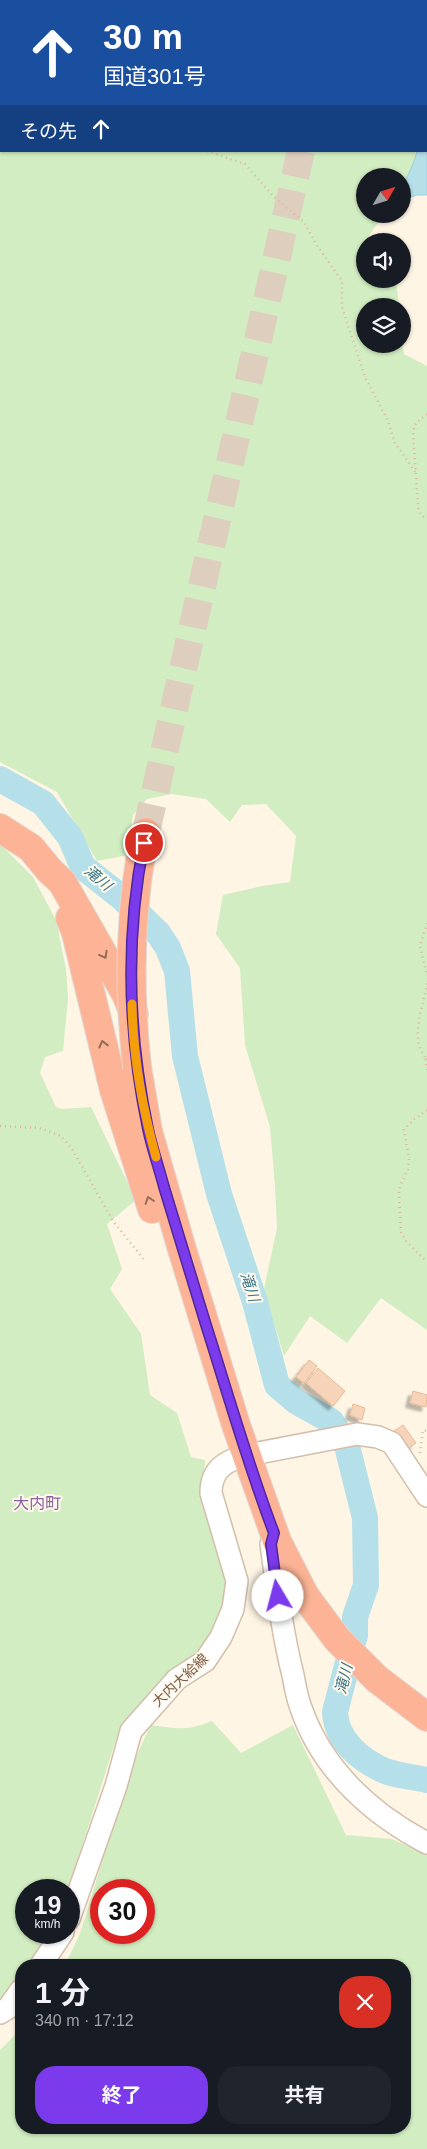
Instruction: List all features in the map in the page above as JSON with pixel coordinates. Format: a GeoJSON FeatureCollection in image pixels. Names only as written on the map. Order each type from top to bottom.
{"type":"FeatureCollection","features":[{"type":"Feature","properties":{"kind":"highway"},"geometry":{"type":"LineString","coordinates":[[0,828],[31,848],[62,882],[126,994],[148,1049],[177,1179],[214,1299],[214,1310],[206,1325]]}},
{"type":"Feature","properties":{"kind":"highway"},"geometry":{"type":"LineString","coordinates":[[144,843],[132,920],[130,968],[132,1020],[137,1068],[148,1130],[236,1425],[274,1533],[290,1569],[305,1596],[337,1639],[377,1679],[427,1717]]}},
{"type":"Feature","properties":{"kind":"highway"},"geometry":{"type":"LineString","coordinates":[[50,871],[52,880],[76,933],[114,1090],[173,1275],[195,1333],[201,1343],[215,1355]]}},
{"type":"Feature","properties":{"kind":"street","name":"大内大給線"},"geometry":{"type":"LineString","coordinates":[[80,1888],[116,1786],[131,1731],[177,1680],[205,1661],[221,1637],[233,1609],[236,1581],[211,1493],[211,1485],[219,1467],[234,1458],[357,1434],[378,1437],[392,1443],[427,1496]]}},
{"type":"Feature","properties":{"kind":"street"},"geometry":{"type":"LineString","coordinates":[[274,1533],[271,1544],[288,1658],[300,1707],[312,1735],[334,1769],[381,1816],[427,1843]]}},
{"type":"Feature","properties":{"kind":"street"},"geometry":{"type":"LineString","coordinates":[[45,1959],[55,1944]]}},
{"type":"Feature","properties":{"kind":"street"},"geometry":{"type":"LineString","coordinates":[[0,2013],[8,2008],[15,1998]]}},
{"type":"Feature","properties":{"kind":"path"},"geometry":{"type":"LineString","coordinates":[[210,152],[245,164],[274,196],[304,222],[316,244],[342,281],[342,307],[365,377],[388,421],[395,443],[416,473]]}},
{"type":"Feature","properties":{"kind":"path"},"geometry":{"type":"LineString","coordinates":[[427,414],[416,423],[413,431],[418,508],[421,515],[427,519]]}},
{"type":"Feature","properties":{"kind":"path"},"geometry":{"type":"LineString","coordinates":[[427,923],[420,946],[427,975]]}},
{"type":"Feature","properties":{"kind":"path"},"geometry":{"type":"LineString","coordinates":[[427,983],[418,1026],[427,1070]]}},
{"type":"Feature","properties":{"kind":"path"},"geometry":{"type":"LineString","coordinates":[[427,1110],[413,1120],[404,1130],[408,1169],[400,1186],[399,1194],[401,1232],[406,1241],[427,1262]]}},
{"type":"Feature","properties":{"kind":"path"},"geometry":{"type":"LineString","coordinates":[[0,1126],[39,1128],[61,1136],[72,1149],[113,1221],[145,1261]]}},
{"type":"Feature","properties":{"kind":"path"},"geometry":{"type":"LineString","coordinates":[[408,1467],[419,1455],[423,1430],[427,1431]]}},
{"type":"Feature","properties":{"kind":"green space"},"geometry":{"type":"Polygon","coordinates":[[[0,152],[417,152],[411,169],[356,168],[356,223],[378,223],[371,233],[356,233],[356,288],[397,288],[398,298],[356,298],[356,353],[404,353],[427,366],[427,1330],[381,1298],[347,1343],[310,1316],[284,1356],[264,1289],[277,1228],[270,1127],[245,1045],[240,968],[216,934],[223,895],[290,882],[296,836],[266,804],[242,805],[230,822],[206,799],[172,794],[147,799],[133,815],[128,855],[97,861],[57,792],[0,762],[0,152]]]}},
{"type":"Feature","properties":{"kind":"green space"},"geometry":{"type":"Polygon","coordinates":[[[0,844],[33,877],[56,920],[66,969],[68,999],[63,1051],[45,1057],[40,1073],[56,1107],[62,1109],[91,1107],[136,1200],[107,1224],[122,1269],[110,1289],[141,1334],[150,1395],[177,1413],[191,1457],[205,1460],[202,1505],[226,1578],[221,1617],[206,1643],[149,1693],[120,1727],[72,1879],[15,1879],[15,1944],[43,1944],[32,1959],[15,1959],[15,1982],[0,2001],[0,844]]]}},
{"type":"Feature","properties":{"kind":"green space"},"geometry":{"type":"Polygon","coordinates":[[[212,1721],[241,1753],[293,1725],[346,1835],[392,1839],[427,1855],[427,2149],[0,2149],[0,2050],[15,2035],[15,2134],[411,2134],[411,1959],[68,1959],[75,1944],[80,1944],[80,1932],[90,1901],[90,1944],[155,1944],[155,1879],[97,1879],[121,1799],[151,1725],[182,1728],[212,1721]]]}},
{"type":"Feature","properties":{"kind":"water"},"geometry":{"type":"Polygon","coordinates":[[[417,152],[427,152],[427,195],[411,197],[411,168],[417,152]]]}},
{"type":"Feature","properties":{"kind":"building"},"geometry":{"type":"Polygon","coordinates":[[[309,1360],[317,1366],[304,1383],[296,1377],[309,1360]]]}},
{"type":"Feature","properties":{"kind":"building"},"geometry":{"type":"Polygon","coordinates":[[[318,1368],[345,1391],[333,1406],[306,1383],[318,1368]]]}},
{"type":"Feature","properties":{"kind":"building"},"geometry":{"type":"Polygon","coordinates":[[[413,1391],[427,1395],[426,1407],[410,1403],[413,1391]]]}},
{"type":"Feature","properties":{"kind":"building"},"geometry":{"type":"Polygon","coordinates":[[[353,1404],[365,1408],[362,1420],[350,1415],[353,1404]]]}},
{"type":"Feature","properties":{"kind":"building"},"geometry":{"type":"Polygon","coordinates":[[[403,1425],[416,1443],[406,1450],[393,1432],[403,1425]]]}},
{"type":"Feature","properties":{"kind":"waterway","name":"滝川"},"geometry":{"type":"LineString","coordinates":[[0,779],[43,803],[70,837],[83,867],[121,897],[158,933],[168,948],[177,971],[185,1056],[219,1194],[255,1302],[277,1385],[297,1402],[331,1421],[347,1446],[365,1518],[366,1585],[355,1617],[355,1635],[335,1712],[336,1722],[351,1748],[367,1761],[390,1773],[427,1780]]}},
{"type":"Feature","properties":{"kind":"tunnel"},"geometry":{"type":"LineString","coordinates":[[146,832],[301,152]]}},
{"type":"Feature","properties":{"kind":"slow traffic"},"geometry":{"type":"LineString","coordinates":[[132,1004],[137,1068],[148,1130],[156,1157]]}},
{"type":"Feature","properties":{"kind":"district","name":"大内町"},"geometry":{"type":"Point","coordinates":[37,1503]}},
{"type":"Feature","properties":{"kind":"route"},"geometry":{"type":"LineString","coordinates":[[144,843],[132,920],[130,968],[132,1020],[137,1068],[148,1130],[181,1246],[236,1425],[274,1533],[271,1544],[278,1596]]}}]}
